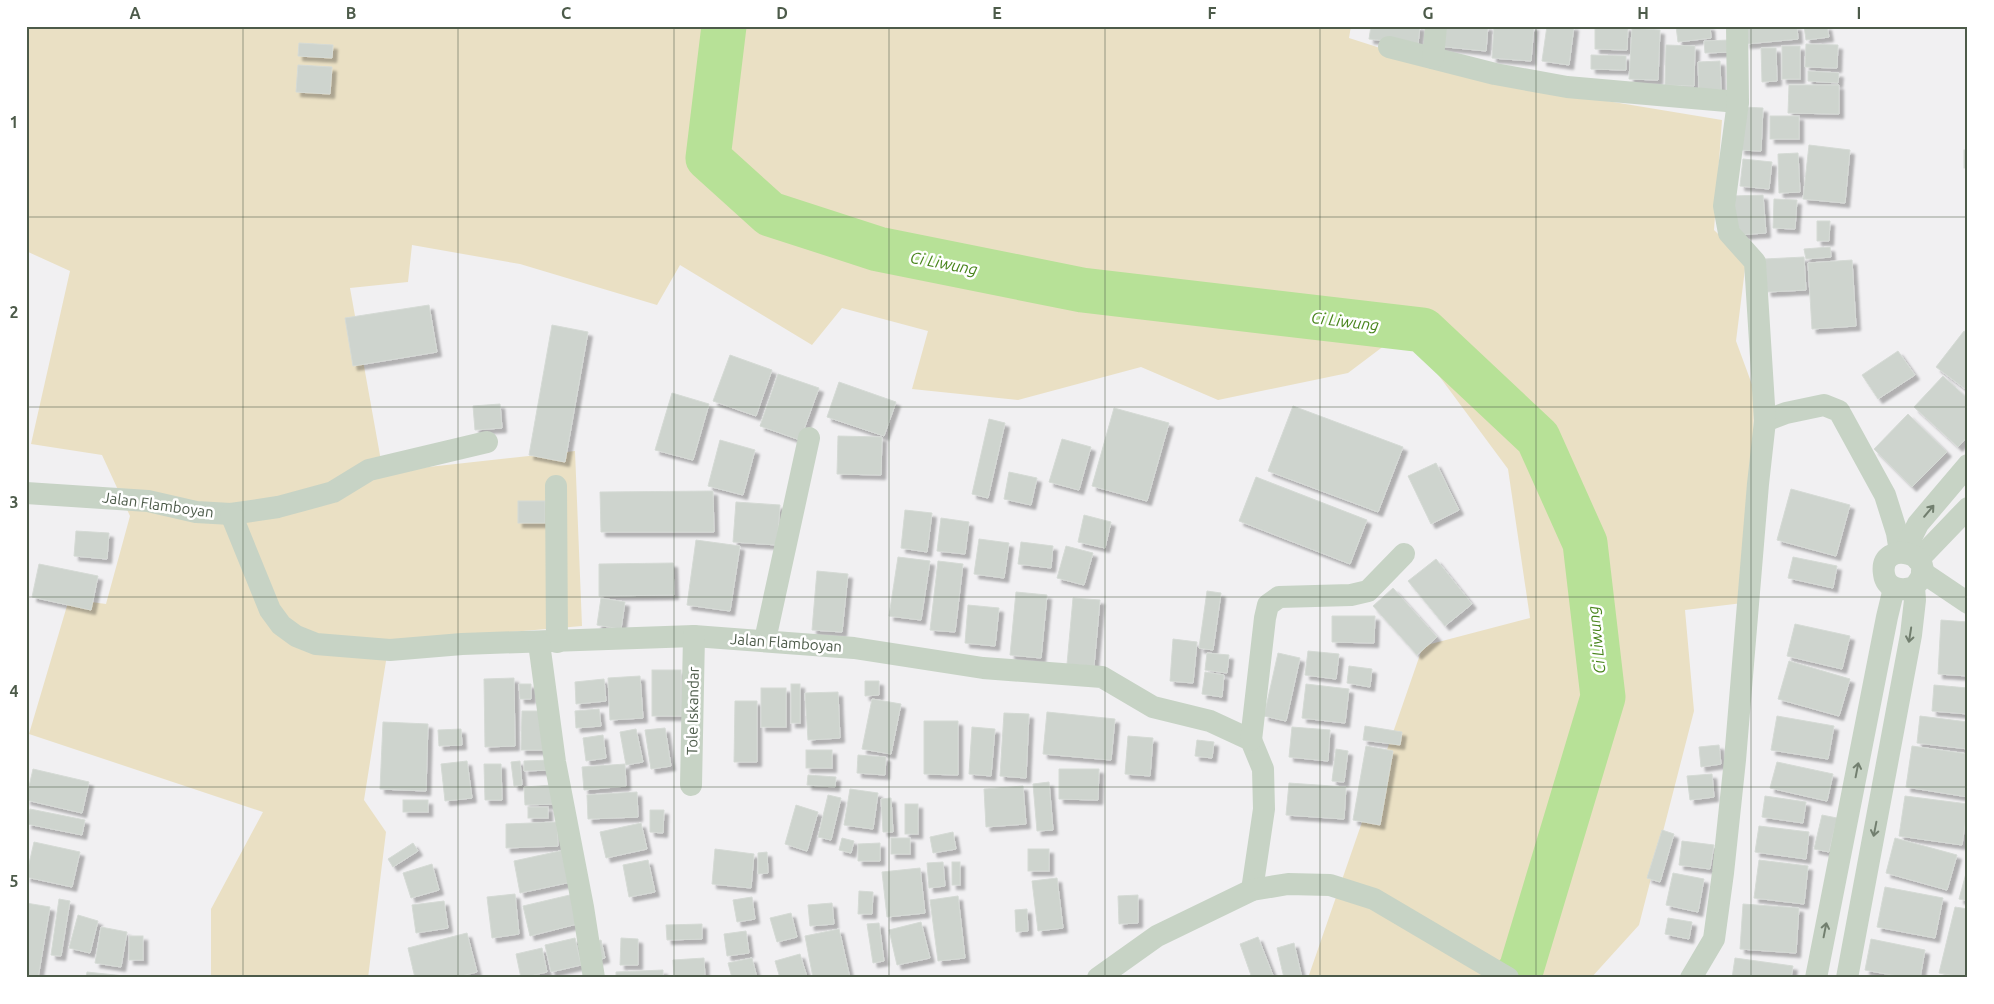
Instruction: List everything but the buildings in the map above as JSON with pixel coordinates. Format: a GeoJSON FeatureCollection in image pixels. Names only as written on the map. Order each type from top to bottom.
{"type":"FeatureCollection","features":[{"type":"Feature","properties":{"kind":"street"},"geometry":{"type":"LineString","coordinates":[[1432,58],[1436,26]]}},
{"type":"Feature","properties":{"kind":"street"},"geometry":{"type":"LineString","coordinates":[[1691,978],[1714,939],[1735,760],[1765,421],[1755,262],[1729,233],[1724,206],[1738,102],[1737,26]]}},
{"type":"Feature","properties":{"kind":"street"},"geometry":{"type":"LineString","coordinates":[[1389,47],[1495,74],[1567,87],[1738,102]]}},
{"type":"Feature","properties":{"kind":"street"},"geometry":{"type":"LineString","coordinates":[[1765,421],[1786,413],[1824,405],[1839,412],[1885,495],[1909,568],[1915,600],[1911,635],[1847,978]]}},
{"type":"Feature","properties":{"kind":"street"},"geometry":{"type":"LineString","coordinates":[[765,640],[809,438]]}},
{"type":"Feature","properties":{"kind":"street","name":"Jalan Flamboyan"},"geometry":{"type":"LineString","coordinates":[[26,493],[148,501],[196,512],[230,514],[278,507],[332,492],[369,470],[487,442]]}},
{"type":"Feature","properties":{"kind":"street"},"geometry":{"type":"LineString","coordinates":[[1816,978],[1887,617],[1909,568],[1918,524],[1968,465]]}},
{"type":"Feature","properties":{"kind":"street"},"geometry":{"type":"LineString","coordinates":[[556,486],[548,642],[555,762],[583,907],[594,978]]}},
{"type":"Feature","properties":{"kind":"street"},"geometry":{"type":"LineString","coordinates":[[1909,568],[1968,508]]}},
{"type":"Feature","properties":{"kind":"street","name":"Jalan Flamboyan"},"geometry":{"type":"LineString","coordinates":[[230,514],[270,610],[281,625],[296,636],[316,644],[390,650],[462,644],[694,636],[854,648],[983,668],[1102,677],[1153,707],[1210,720],[1251,740]]}},
{"type":"Feature","properties":{"kind":"street"},"geometry":{"type":"LineString","coordinates":[[1252,890],[1264,809],[1263,769],[1251,740],[1268,605],[1279,597],[1351,595],[1368,591],[1404,554]]}},
{"type":"Feature","properties":{"kind":"street"},"geometry":{"type":"LineString","coordinates":[[1909,568],[1968,604]]}},
{"type":"Feature","properties":{"kind":"street","name":"Tole Iskandar"},"geometry":{"type":"LineString","coordinates":[[692,785],[694,636]]}},
{"type":"Feature","properties":{"kind":"street"},"geometry":{"type":"LineString","coordinates":[[1098,978],[1157,936],[1252,890],[1288,884],[1330,885],[1374,899],[1508,978]]}},
{"type":"Feature","properties":{"kind":"shaded area"},"geometry":{"type":"Polygon","coordinates":[[[26,26],[1351,26],[1349,38],[1480,80],[1722,120],[1714,230],[1746,261],[1736,341],[1754,390],[1751,602],[1685,610],[1694,711],[1639,925],[1591,978],[1308,978],[1423,646],[1530,618],[1508,469],[1405,330],[1348,373],[1218,400],[1141,367],[1018,400],[912,389],[928,331],[842,308],[812,345],[680,265],[657,305],[520,264],[412,245],[408,282],[350,288],[383,472],[575,451],[582,626],[389,642],[364,800],[386,832],[368,978],[211,978],[211,909],[263,812],[29,734],[69,599],[106,604],[130,516],[102,455],[31,444],[70,271],[26,251],[26,26]]]}},
{"type":"Feature","properties":{"kind":"waterway","name":"Ci Liwung"},"geometry":{"type":"LineString","coordinates":[[724,26],[708,158],[770,214],[878,249],[1082,290],[1423,330],[1538,438],[1585,543],[1603,697],[1521,970],[1514,978]]}}]}
